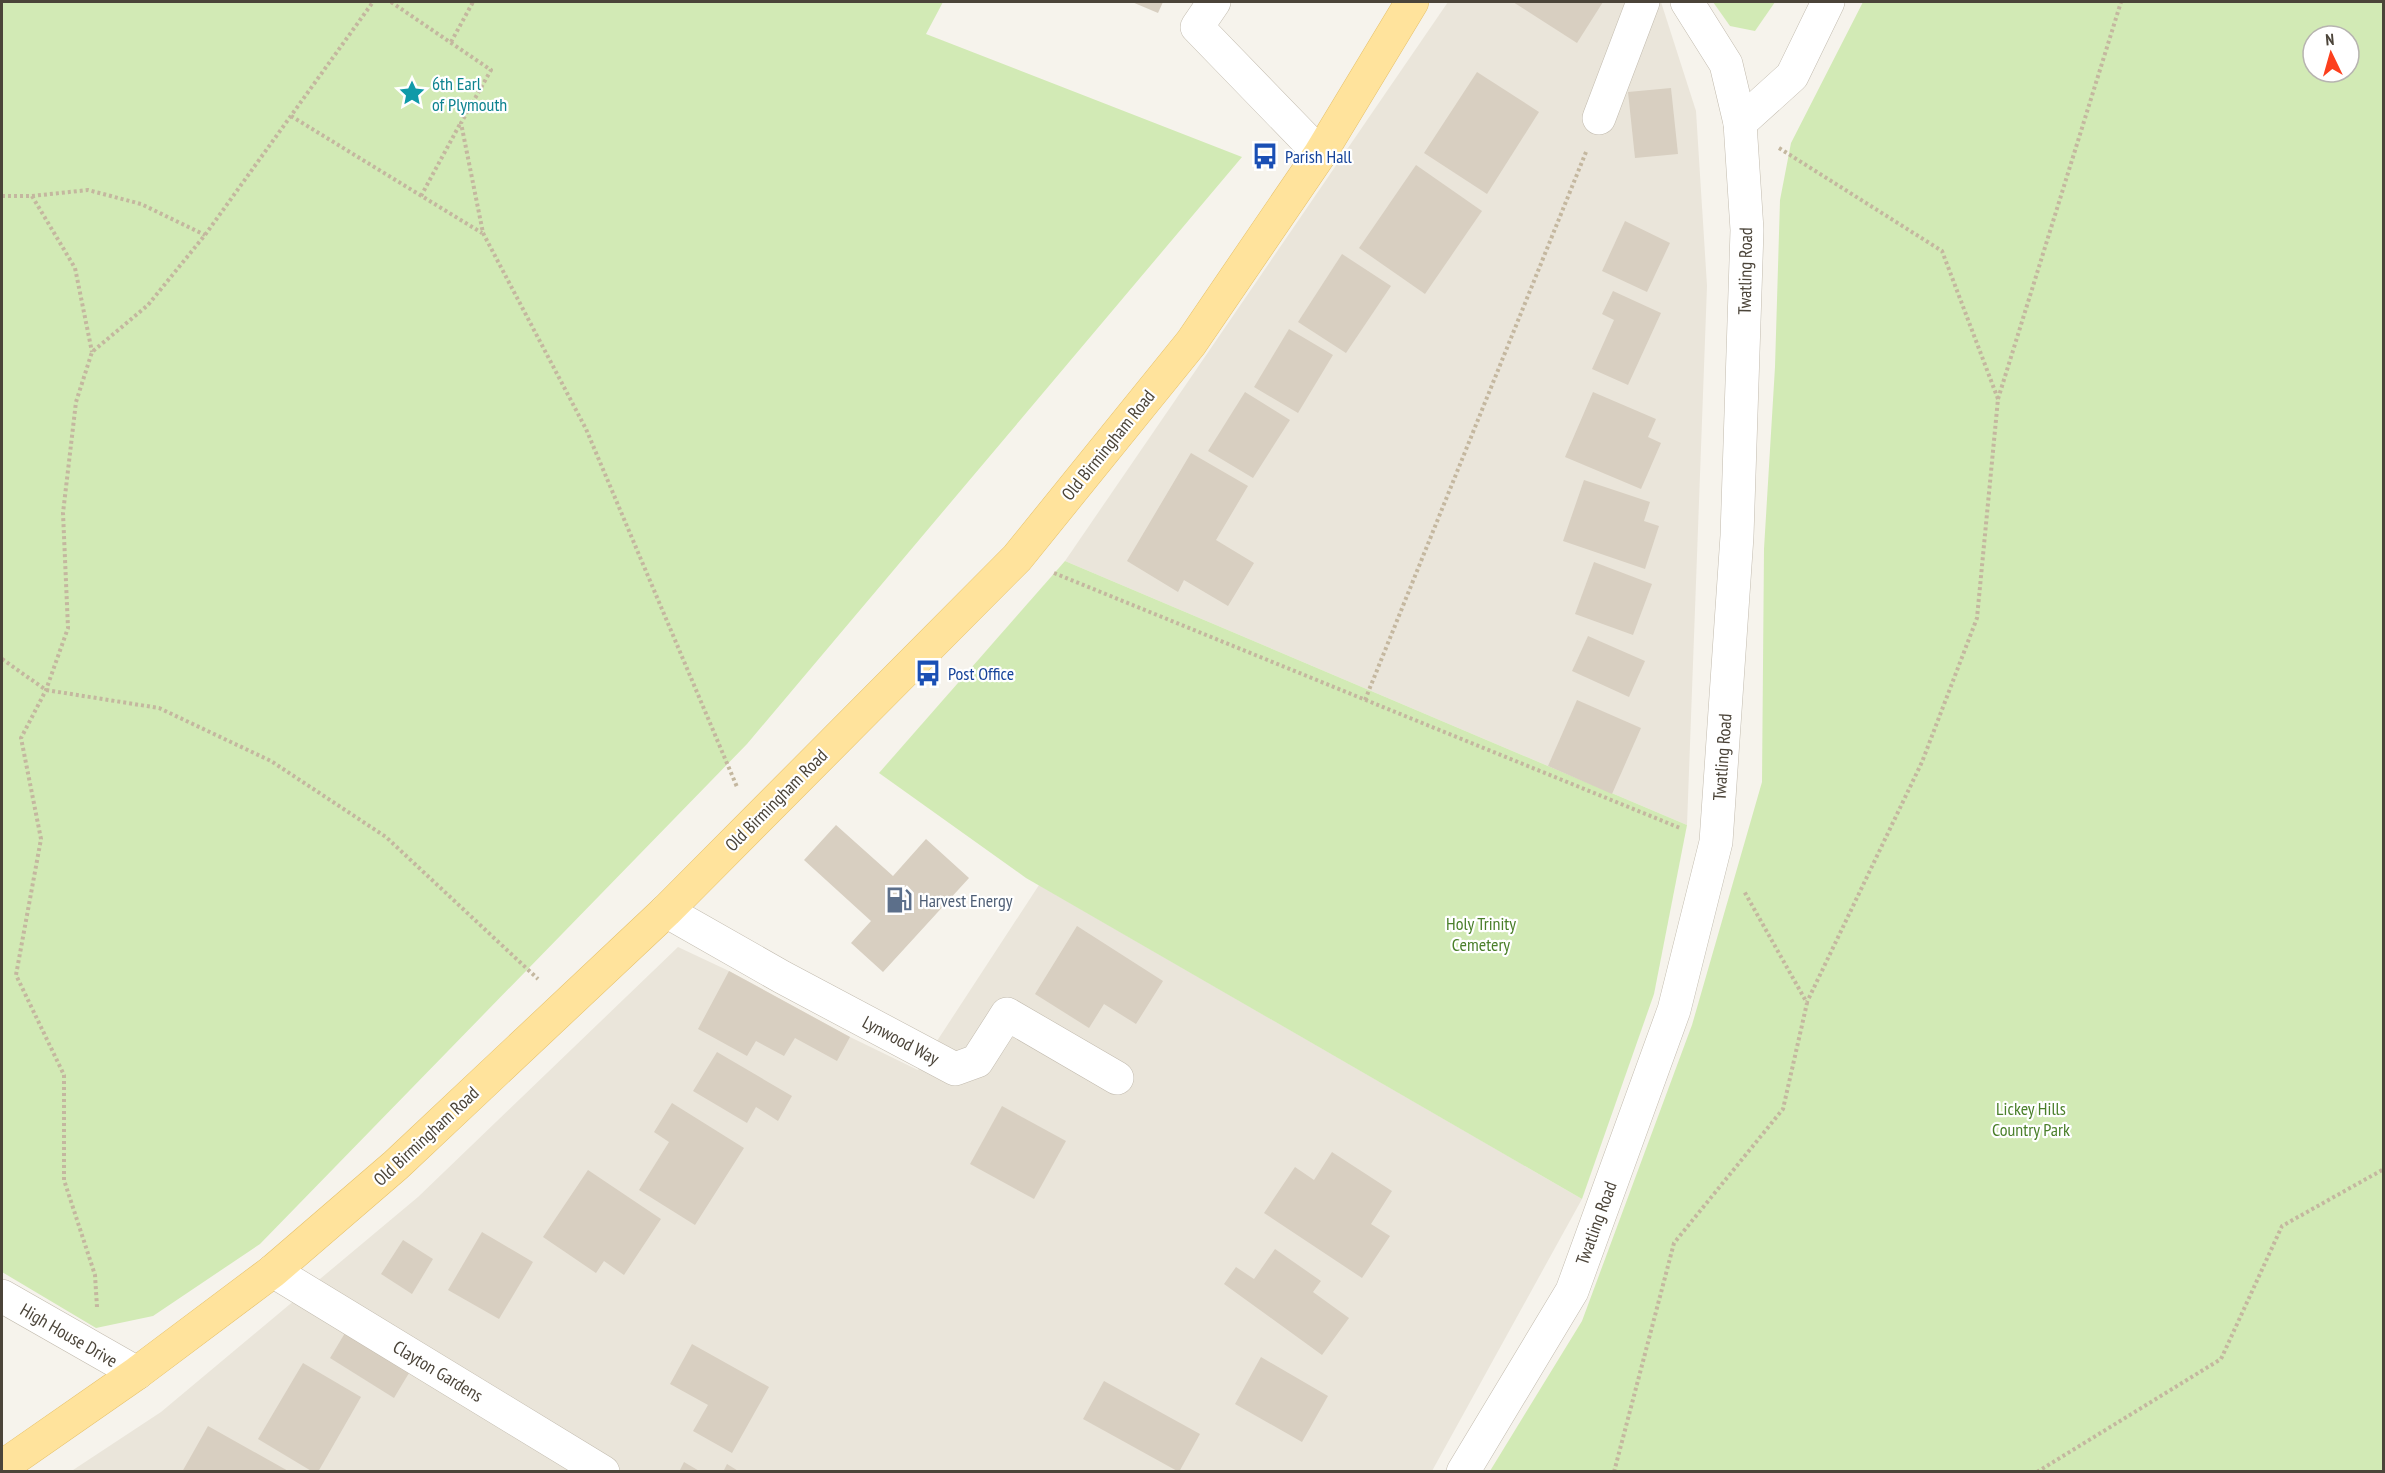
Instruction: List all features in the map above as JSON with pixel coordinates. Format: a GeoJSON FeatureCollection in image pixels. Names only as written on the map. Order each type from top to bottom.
{"type":"FeatureCollection","features":[{"type":"Feature","properties":{"kind":"main road","name":"Old Birmingham Road"},"geometry":{"type":"LineString","coordinates":[[2,1467],[137,1373],[273,1271],[396,1165],[666,911],[1017,558],[1191,343],[1320,154],[1412,2]]}},
{"type":"Feature","properties":{"kind":"street"},"geometry":{"type":"LineString","coordinates":[[1214,2],[1197,27],[1320,154]]}},
{"type":"Feature","properties":{"kind":"street"},"geometry":{"type":"LineString","coordinates":[[1599,118],[1643,2]]}},
{"type":"Feature","properties":{"kind":"street","name":"Twatling Road"},"geometry":{"type":"LineString","coordinates":[[1463,1472],[1572,1291],[1674,1010],[1716,842],[1737,536],[1747,230],[1740,123],[1726,64],[1687,2]]}},
{"type":"Feature","properties":{"kind":"street"},"geometry":{"type":"LineString","coordinates":[[1740,123],[1792,76],[1827,2]]}},
{"type":"Feature","properties":{"kind":"street","name":"Lynwood Way"},"geometry":{"type":"LineString","coordinates":[[666,911],[782,977],[955,1069],[977,1061],[1007,1014],[1117,1078]]}},
{"type":"Feature","properties":{"kind":"street","name":"Clayton Gardens"},"geometry":{"type":"LineString","coordinates":[[273,1271],[603,1472]]}},
{"type":"Feature","properties":{"kind":"street","name":"High House Drive"},"geometry":{"type":"LineString","coordinates":[[2,1296],[137,1373]]}},
{"type":"Feature","properties":{"kind":"path"},"geometry":{"type":"LineString","coordinates":[[92,352],[148,304],[205,235],[374,2]]}},
{"type":"Feature","properties":{"kind":"path"},"geometry":{"type":"LineString","coordinates":[[391,2],[491,70],[421,196]]}},
{"type":"Feature","properties":{"kind":"path"},"geometry":{"type":"LineString","coordinates":[[451,42],[474,2]]}},
{"type":"Feature","properties":{"kind":"path"},"geometry":{"type":"LineString","coordinates":[[1614,1472],[1674,1243],[1783,1110],[1807,1003],[1922,762],[1977,618],[1998,399],[2121,2]]}},
{"type":"Feature","properties":{"kind":"path"},"geometry":{"type":"LineString","coordinates":[[291,116],[483,233]]}},
{"type":"Feature","properties":{"kind":"path"},"geometry":{"type":"LineString","coordinates":[[1365,700],[1599,118]]}},
{"type":"Feature","properties":{"kind":"path"},"geometry":{"type":"LineString","coordinates":[[461,123],[483,233],[586,429],[752,824]]}},
{"type":"Feature","properties":{"kind":"path"},"geometry":{"type":"LineString","coordinates":[[1740,123],[1942,251],[1998,399]]}},
{"type":"Feature","properties":{"kind":"path"},"geometry":{"type":"LineString","coordinates":[[2,196],[32,196],[88,190],[141,204],[205,235]]}},
{"type":"Feature","properties":{"kind":"path"},"geometry":{"type":"LineString","coordinates":[[32,196],[75,268],[92,352],[76,402],[63,513],[68,628],[46,690],[21,738],[41,839],[16,975],[64,1075],[64,1180],[95,1275],[100,1353]]}},
{"type":"Feature","properties":{"kind":"path"},"geometry":{"type":"LineString","coordinates":[[1017,558],[1716,842],[1807,1003]]}},
{"type":"Feature","properties":{"kind":"path"},"geometry":{"type":"LineString","coordinates":[[2,659],[46,690],[159,708],[272,762],[387,837],[566,1005]]}},
{"type":"Feature","properties":{"kind":"path"},"geometry":{"type":"LineString","coordinates":[[2037,1472],[2221,1359],[2282,1226],[2384,1169]]}},
{"type":"Feature","properties":{"kind":"shaded area"},"geometry":{"type":"Polygon","coordinates":[[[1448,2],[1661,2],[1696,111],[1707,286],[1687,825],[1065,561],[1448,2]]]}},
{"type":"Feature","properties":{"kind":"shaded area"},"geometry":{"type":"Polygon","coordinates":[[[1039,885],[1582,1199],[1432,1471],[70,1472],[161,1412],[418,1197],[678,947],[729,971],[850,1037],[918,1070],[1039,885]]]}},
{"type":"Feature","properties":{"kind":"green space"},"geometry":{"type":"Polygon","coordinates":[[[2,2],[943,2],[926,34],[1242,157],[747,744],[260,1244],[153,1316],[96,1328],[2,1272],[2,2]]]}},
{"type":"Feature","properties":{"kind":"green space"},"geometry":{"type":"Polygon","coordinates":[[[1713,2],[1775,2],[1755,31],[1730,26],[1713,2]]]}},
{"type":"Feature","properties":{"kind":"green space","name":"Lickey Hills Country Park"},"geometry":{"type":"Polygon","coordinates":[[[1863,2],[2383,2],[2383,1471],[1490,1471],[1582,1321],[1692,1025],[1762,782],[1764,549],[1775,367],[1780,200],[1791,143],[1863,2]]]}},
{"type":"Feature","properties":{"kind":"green space","name":"Holy Trinity Cemetery"},"geometry":{"type":"Polygon","coordinates":[[[1065,561],[1687,825],[1654,994],[1582,1199],[1026,878],[879,773],[1065,561]]]}},
{"type":"Feature","properties":{"kind":"building"},"geometry":{"type":"Polygon","coordinates":[[[1132,2],[1163,2],[1158,13],[1132,2]]]}},
{"type":"Feature","properties":{"kind":"building"},"geometry":{"type":"Polygon","coordinates":[[[1513,2],[1603,2],[1577,43],[1513,2]]]}},
{"type":"Feature","properties":{"kind":"building"},"geometry":{"type":"Polygon","coordinates":[[[1477,72],[1539,112],[1487,194],[1424,153],[1477,72]]]}},
{"type":"Feature","properties":{"kind":"building"},"geometry":{"type":"Polygon","coordinates":[[[1671,88],[1678,154],[1635,158],[1628,92],[1671,88]]]}},
{"type":"Feature","properties":{"kind":"building"},"geometry":{"type":"Polygon","coordinates":[[[1416,165],[1482,211],[1425,294],[1359,248],[1416,165]]]}},
{"type":"Feature","properties":{"kind":"building"},"geometry":{"type":"Polygon","coordinates":[[[1625,221],[1670,243],[1647,292],[1602,271],[1625,221]]]}},
{"type":"Feature","properties":{"kind":"building"},"geometry":{"type":"Polygon","coordinates":[[[1342,254],[1391,286],[1346,353],[1298,322],[1342,254]]]}},
{"type":"Feature","properties":{"kind":"building"},"geometry":{"type":"Polygon","coordinates":[[[1613,291],[1661,313],[1628,385],[1592,369],[1614,320],[1602,314],[1613,291]]]}},
{"type":"Feature","properties":{"kind":"building"},"geometry":{"type":"Polygon","coordinates":[[[1289,329],[1333,355],[1298,413],[1254,387],[1289,329]]]}},
{"type":"Feature","properties":{"kind":"building"},"geometry":{"type":"Polygon","coordinates":[[[1245,392],[1290,420],[1253,478],[1208,451],[1245,392]]]}},
{"type":"Feature","properties":{"kind":"building"},"geometry":{"type":"Polygon","coordinates":[[[1593,392],[1656,419],[1648,437],[1661,443],[1641,489],[1565,457],[1593,392]]]}},
{"type":"Feature","properties":{"kind":"building"},"geometry":{"type":"Polygon","coordinates":[[[1191,453],[1248,486],[1216,540],[1254,563],[1228,606],[1184,580],[1178,592],[1127,561],[1191,453]]]}},
{"type":"Feature","properties":{"kind":"building"},"geometry":{"type":"Polygon","coordinates":[[[1584,480],[1650,502],[1644,521],[1659,526],[1645,569],[1563,541],[1584,480]]]}},
{"type":"Feature","properties":{"kind":"building"},"geometry":{"type":"Polygon","coordinates":[[[1594,562],[1652,584],[1633,635],[1575,614],[1594,562]]]}},
{"type":"Feature","properties":{"kind":"building"},"geometry":{"type":"Polygon","coordinates":[[[1588,636],[1645,661],[1629,697],[1572,671],[1588,636]]]}},
{"type":"Feature","properties":{"kind":"building"},"geometry":{"type":"Polygon","coordinates":[[[1577,700],[1641,728],[1612,794],[1548,766],[1577,700]]]}},
{"type":"Feature","properties":{"kind":"building","name":"Harvest Energy"},"geometry":{"type":"Polygon","coordinates":[[[836,825],[893,876],[926,839],[969,878],[883,972],[851,943],[871,921],[804,860],[836,825]]]}},
{"type":"Feature","properties":{"kind":"building"},"geometry":{"type":"Polygon","coordinates":[[[1077,926],[1163,981],[1136,1024],[1104,1004],[1089,1028],[1035,994],[1077,926]]]}},
{"type":"Feature","properties":{"kind":"building"},"geometry":{"type":"Polygon","coordinates":[[[729,971],[850,1037],[837,1061],[795,1038],[784,1056],[756,1041],[747,1056],[698,1029],[729,971]]]}},
{"type":"Feature","properties":{"kind":"building"},"geometry":{"type":"Polygon","coordinates":[[[717,1052],[792,1096],[778,1121],[756,1107],[747,1123],[693,1091],[717,1052]]]}},
{"type":"Feature","properties":{"kind":"building"},"geometry":{"type":"Polygon","coordinates":[[[672,1103],[744,1148],[695,1225],[639,1190],[669,1142],[654,1132],[672,1103]]]}},
{"type":"Feature","properties":{"kind":"building"},"geometry":{"type":"Polygon","coordinates":[[[1002,1106],[1066,1141],[1034,1199],[970,1164],[1002,1106]]]}},
{"type":"Feature","properties":{"kind":"building"},"geometry":{"type":"Polygon","coordinates":[[[1332,1152],[1392,1191],[1371,1224],[1390,1236],[1362,1278],[1264,1213],[1295,1167],[1314,1180],[1332,1152]]]}},
{"type":"Feature","properties":{"kind":"building"},"geometry":{"type":"Polygon","coordinates":[[[588,1170],[661,1219],[624,1275],[604,1261],[596,1273],[543,1237],[588,1170]]]}},
{"type":"Feature","properties":{"kind":"building"},"geometry":{"type":"Polygon","coordinates":[[[482,1232],[533,1262],[499,1319],[448,1290],[482,1232]]]}},
{"type":"Feature","properties":{"kind":"building"},"geometry":{"type":"Polygon","coordinates":[[[403,1240],[433,1259],[412,1294],[381,1274],[403,1240]]]}},
{"type":"Feature","properties":{"kind":"building"},"geometry":{"type":"Polygon","coordinates":[[[1275,1249],[1321,1281],[1313,1292],[1349,1318],[1322,1355],[1224,1284],[1236,1267],[1254,1279],[1275,1249]]]}},
{"type":"Feature","properties":{"kind":"building"},"geometry":{"type":"Polygon","coordinates":[[[348,1328],[412,1368],[394,1398],[330,1358],[348,1328]]]}},
{"type":"Feature","properties":{"kind":"building"},"geometry":{"type":"Polygon","coordinates":[[[692,1344],[769,1387],[732,1453],[693,1431],[708,1405],[670,1384],[692,1344]]]}},
{"type":"Feature","properties":{"kind":"building"},"geometry":{"type":"Polygon","coordinates":[[[1261,1357],[1328,1396],[1302,1442],[1235,1404],[1261,1357]]]}},
{"type":"Feature","properties":{"kind":"building"},"geometry":{"type":"Polygon","coordinates":[[[303,1363],[361,1397],[318,1472],[313,1472],[258,1439],[303,1363]]]}},
{"type":"Feature","properties":{"kind":"building"},"geometry":{"type":"Polygon","coordinates":[[[1104,1381],[1200,1434],[1179,1472],[1083,1419],[1104,1381]]]}},
{"type":"Feature","properties":{"kind":"building"},"geometry":{"type":"Polygon","coordinates":[[[208,1426],[290,1472],[182,1472],[208,1426]]]}},
{"type":"Feature","properties":{"kind":"building"},"geometry":{"type":"Polygon","coordinates":[[[684,1462],[701,1472],[679,1472],[684,1462]]]}},
{"type":"Feature","properties":{"kind":"building"},"geometry":{"type":"Polygon","coordinates":[[[727,1464],[740,1472],[723,1472],[727,1464]]]}},
{"type":"Feature","properties":{"kind":"place","name":"6th Earl of Plymouth"},"geometry":{"type":"Point","coordinates":[412,93]}},
{"type":"Feature","properties":{"kind":"place","name":"Parish Hall"},"geometry":{"type":"Point","coordinates":[1265,156]}},
{"type":"Feature","properties":{"kind":"place","name":"Post Office"},"geometry":{"type":"Point","coordinates":[928,673]}},
{"type":"Feature","properties":{"kind":"place","name":"Harvest Energy"},"geometry":{"type":"Point","coordinates":[899,900]}}]}
